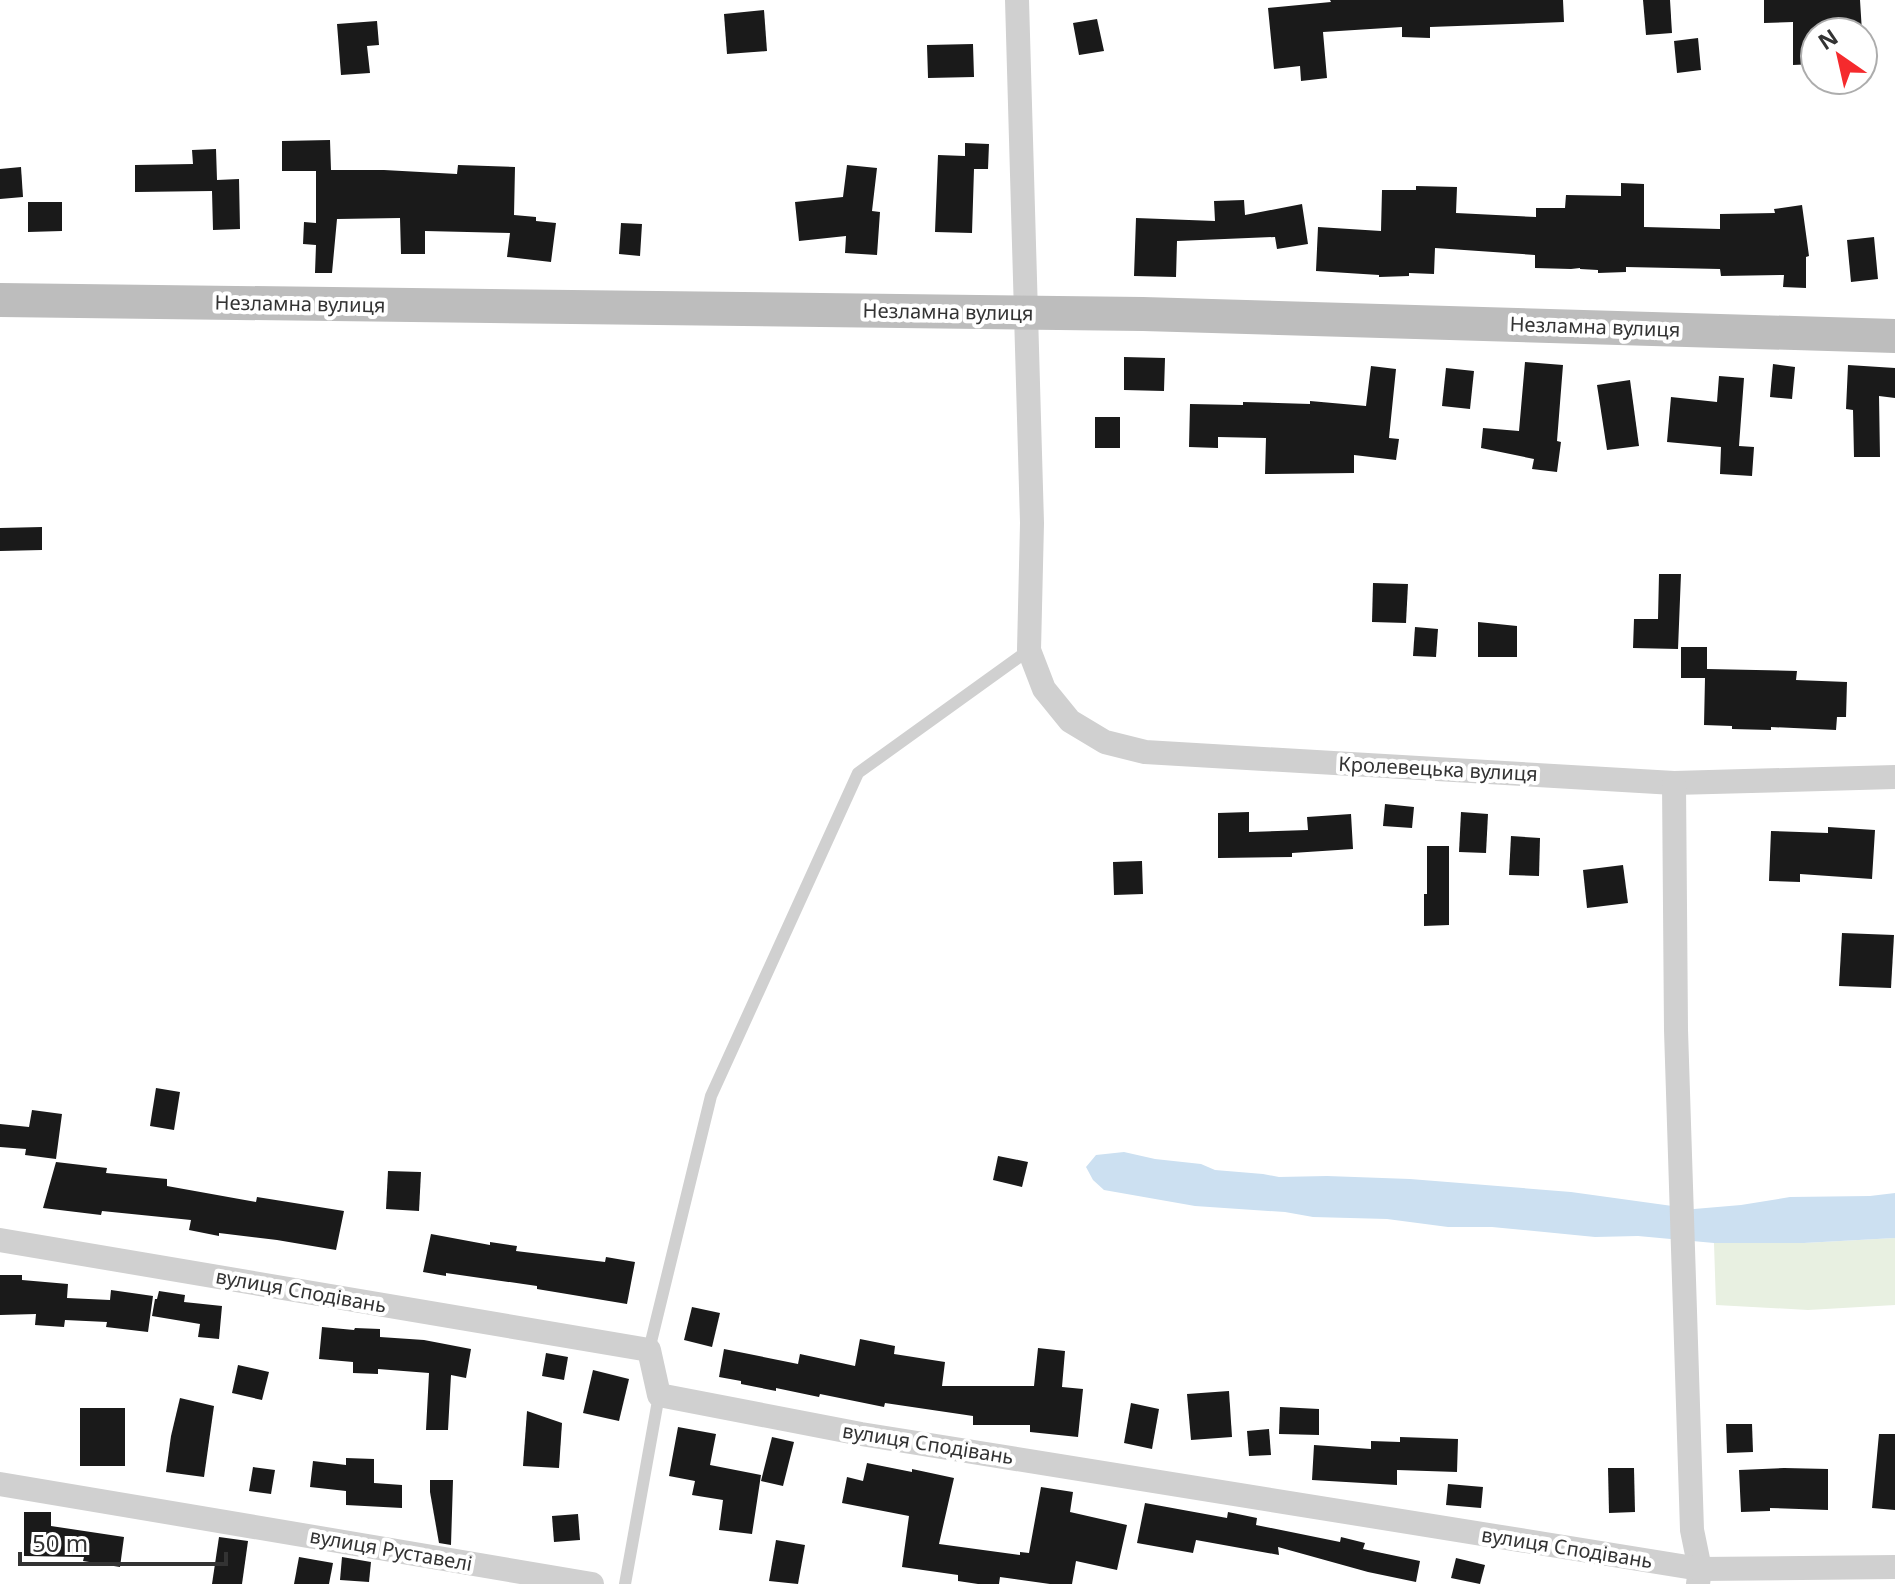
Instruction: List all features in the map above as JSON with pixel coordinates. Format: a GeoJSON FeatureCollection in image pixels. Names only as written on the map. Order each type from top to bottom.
{"type":"FeatureCollection","features":[{"type":"Feature","properties":{"kind":"street"},"geometry":{"type":"LineString","coordinates":[[1017,0],[1032,523],[1029,650]]}},
{"type":"Feature","properties":{"kind":"street","name":"Незламна вулиця"},"geometry":{"type":"LineString","coordinates":[[0,300],[1143,314],[1895,336]]}},
{"type":"Feature","properties":{"kind":"street","name":"Кролевецька вулиця"},"geometry":{"type":"LineString","coordinates":[[1029,650],[1044,689],[1070,721],[1105,742],[1145,752],[1674,783],[1895,777]]}},
{"type":"Feature","properties":{"kind":"street"},"geometry":{"type":"LineString","coordinates":[[1674,783],[1676,1030],[1683,1263],[1692,1530],[1699,1576]]}},
{"type":"Feature","properties":{"kind":"street","name":"вулиця Сподівань"},"geometry":{"type":"LineString","coordinates":[[0,1240],[649,1350]]}},
{"type":"Feature","properties":{"kind":"street"},"geometry":{"type":"LineString","coordinates":[[649,1350],[659,1395]]}},
{"type":"Feature","properties":{"kind":"street","name":"вулиця Сподівань"},"geometry":{"type":"LineString","coordinates":[[659,1395],[877,1437],[1699,1576],[1895,1567]]}},
{"type":"Feature","properties":{"kind":"street","name":"вулиця Руставелі"},"geometry":{"type":"LineString","coordinates":[[0,1484],[592,1584]]}},
{"type":"Feature","properties":{"kind":"lane"},"geometry":{"type":"LineString","coordinates":[[649,1350],[711,1096],[858,773],[1029,650]]}},
{"type":"Feature","properties":{"kind":"lane"},"geometry":{"type":"LineString","coordinates":[[625,1584],[659,1395]]}},
{"type":"Feature","properties":{"kind":"green space"},"geometry":{"type":"Polygon","coordinates":[[[1895,1238],[1895,1305],[1808,1310],[1716,1305],[1714,1243],[1804,1243],[1895,1238]]]}},
{"type":"Feature","properties":{"kind":"water"},"geometry":{"type":"Polygon","coordinates":[[[1124,1152],[1201,1164],[1215,1170],[1279,1177],[1410,1179],[1571,1192],[1694,1209],[1790,1197],[1895,1193],[1895,1238],[1804,1243],[1714,1243],[1638,1236],[1595,1237],[1492,1227],[1448,1227],[1387,1219],[1313,1217],[1195,1206],[1104,1190],[1093,1180],[1086,1167],[1096,1155],[1124,1152]]]}},
{"type":"Feature","properties":{"kind":"building"},"geometry":{"type":"Polygon","coordinates":[[[1330,0],[1563,0],[1564,22],[1430,27],[1430,38],[1402,37],[1402,27],[1323,32],[1327,78],[1301,81],[1300,66],[1274,69],[1268,8],[1330,0]]]}},
{"type":"Feature","properties":{"kind":"building"},"geometry":{"type":"Polygon","coordinates":[[[1643,0],[1670,0],[1672,33],[1646,35],[1643,0]]]}},
{"type":"Feature","properties":{"kind":"building"},"geometry":{"type":"Polygon","coordinates":[[[1764,0],[1860,0],[1861,16],[1799,16],[1799,65],[1793,65],[1793,22],[1764,23],[1764,0]]]}},
{"type":"Feature","properties":{"kind":"building"},"geometry":{"type":"Polygon","coordinates":[[[764,10],[767,51],[727,54],[724,14],[764,10]]]}},
{"type":"Feature","properties":{"kind":"building"},"geometry":{"type":"Polygon","coordinates":[[[1097,19],[1104,51],[1079,55],[1073,23],[1097,19]]]}},
{"type":"Feature","properties":{"kind":"building"},"geometry":{"type":"Polygon","coordinates":[[[377,21],[379,45],[367,46],[370,73],[341,75],[337,24],[377,21]]]}},
{"type":"Feature","properties":{"kind":"building"},"geometry":{"type":"Polygon","coordinates":[[[1698,38],[1701,70],[1677,73],[1674,41],[1698,38]]]}},
{"type":"Feature","properties":{"kind":"building"},"geometry":{"type":"Polygon","coordinates":[[[973,44],[974,77],[928,78],[927,45],[973,44]]]}},
{"type":"Feature","properties":{"kind":"building"},"geometry":{"type":"Polygon","coordinates":[[[330,140],[331,170],[457,174],[458,165],[515,167],[514,215],[556,223],[551,262],[507,257],[510,233],[425,231],[425,254],[401,254],[400,218],[337,219],[332,273],[315,273],[316,245],[303,244],[304,222],[316,223],[316,171],[282,171],[282,141],[330,140]]]}},
{"type":"Feature","properties":{"kind":"building"},"geometry":{"type":"Polygon","coordinates":[[[965,143],[989,144],[988,169],[974,169],[972,233],[935,232],[938,155],[965,156],[965,143]]]}},
{"type":"Feature","properties":{"kind":"building"},"geometry":{"type":"Polygon","coordinates":[[[216,149],[217,180],[239,179],[240,229],[213,230],[212,191],[135,192],[135,165],[193,164],[192,150],[216,149]]]}},
{"type":"Feature","properties":{"kind":"building"},"geometry":{"type":"Polygon","coordinates":[[[847,165],[877,168],[872,211],[880,212],[877,255],[845,253],[846,236],[799,241],[795,202],[843,197],[847,165]]]}},
{"type":"Feature","properties":{"kind":"building"},"geometry":{"type":"Polygon","coordinates":[[[21,167],[23,197],[0,199],[0,169],[21,167]]]}},
{"type":"Feature","properties":{"kind":"building"},"geometry":{"type":"Polygon","coordinates":[[[1621,183],[1644,184],[1644,227],[1720,229],[1720,214],[1775,213],[1774,209],[1802,205],[1809,256],[1806,257],[1806,288],[1783,287],[1784,275],[1721,276],[1720,269],[1626,267],[1626,272],[1598,273],[1598,270],[1580,268],[1535,268],[1535,255],[1435,248],[1434,274],[1379,277],[1316,271],[1318,227],[1381,231],[1382,190],[1416,190],[1416,186],[1457,187],[1456,213],[1536,217],[1536,208],[1565,208],[1566,195],[1621,196],[1621,183]]]}},
{"type":"Feature","properties":{"kind":"building"},"geometry":{"type":"Polygon","coordinates":[[[1244,200],[1245,215],[1302,204],[1308,244],[1277,249],[1275,237],[1177,241],[1176,277],[1134,276],[1136,218],[1215,221],[1214,201],[1244,200]]]}},
{"type":"Feature","properties":{"kind":"building"},"geometry":{"type":"Polygon","coordinates":[[[28,202],[62,202],[62,231],[28,232],[28,202]]]}},
{"type":"Feature","properties":{"kind":"building"},"geometry":{"type":"Polygon","coordinates":[[[621,223],[642,224],[640,256],[619,254],[621,223]]]}},
{"type":"Feature","properties":{"kind":"building"},"geometry":{"type":"Polygon","coordinates":[[[1874,237],[1878,279],[1851,282],[1847,240],[1874,237]]]}},
{"type":"Feature","properties":{"kind":"building"},"geometry":{"type":"Polygon","coordinates":[[[1124,357],[1165,358],[1164,391],[1124,390],[1124,357]]]}},
{"type":"Feature","properties":{"kind":"building"},"geometry":{"type":"Polygon","coordinates":[[[1525,362],[1563,365],[1557,472],[1532,469],[1534,459],[1481,448],[1483,428],[1519,431],[1525,362]]]}},
{"type":"Feature","properties":{"kind":"building"},"geometry":{"type":"Polygon","coordinates":[[[1773,364],[1795,367],[1792,399],[1770,397],[1773,364]]]}},
{"type":"Feature","properties":{"kind":"building"},"geometry":{"type":"Polygon","coordinates":[[[1848,365],[1895,368],[1895,398],[1879,396],[1880,457],[1854,457],[1853,410],[1846,409],[1848,365]]]}},
{"type":"Feature","properties":{"kind":"building"},"geometry":{"type":"Polygon","coordinates":[[[1371,366],[1396,369],[1389,438],[1399,439],[1396,460],[1354,455],[1354,473],[1265,474],[1266,438],[1218,437],[1218,448],[1189,447],[1190,404],[1310,404],[1310,401],[1366,406],[1371,366]]]}},
{"type":"Feature","properties":{"kind":"building"},"geometry":{"type":"Polygon","coordinates":[[[1446,368],[1474,371],[1470,409],[1442,406],[1446,368]]]}},
{"type":"Feature","properties":{"kind":"building"},"geometry":{"type":"Polygon","coordinates":[[[1719,376],[1744,378],[1739,446],[1754,447],[1752,476],[1720,474],[1721,447],[1667,442],[1671,397],[1717,402],[1719,376]]]}},
{"type":"Feature","properties":{"kind":"building"},"geometry":{"type":"Polygon","coordinates":[[[1630,380],[1639,446],[1607,450],[1597,385],[1630,380]]]}},
{"type":"Feature","properties":{"kind":"building"},"geometry":{"type":"Polygon","coordinates":[[[1095,417],[1120,417],[1120,448],[1095,448],[1095,417]]]}},
{"type":"Feature","properties":{"kind":"building"},"geometry":{"type":"Polygon","coordinates":[[[42,527],[42,550],[0,551],[0,528],[42,527]]]}},
{"type":"Feature","properties":{"kind":"building"},"geometry":{"type":"Polygon","coordinates":[[[1659,574],[1681,574],[1678,649],[1633,648],[1634,619],[1658,619],[1659,574]]]}},
{"type":"Feature","properties":{"kind":"building"},"geometry":{"type":"Polygon","coordinates":[[[1373,583],[1408,584],[1406,623],[1372,622],[1373,583]]]}},
{"type":"Feature","properties":{"kind":"building"},"geometry":{"type":"Polygon","coordinates":[[[1478,622],[1517,626],[1517,657],[1478,657],[1478,622]]]}},
{"type":"Feature","properties":{"kind":"building"},"geometry":{"type":"Polygon","coordinates":[[[1415,627],[1438,629],[1436,657],[1413,656],[1415,627]]]}},
{"type":"Feature","properties":{"kind":"building"},"geometry":{"type":"Polygon","coordinates":[[[1681,647],[1707,647],[1707,669],[1797,671],[1796,680],[1847,682],[1846,717],[1837,717],[1836,730],[1732,729],[1732,726],[1704,725],[1705,678],[1681,678],[1681,647]]]}},
{"type":"Feature","properties":{"kind":"building"},"geometry":{"type":"Polygon","coordinates":[[[1385,804],[1414,807],[1412,828],[1383,826],[1385,804]]]}},
{"type":"Feature","properties":{"kind":"building"},"geometry":{"type":"Polygon","coordinates":[[[1249,812],[1249,832],[1308,830],[1307,817],[1351,814],[1353,849],[1292,853],[1292,857],[1218,858],[1218,813],[1249,812]]]}},
{"type":"Feature","properties":{"kind":"building"},"geometry":{"type":"Polygon","coordinates":[[[1461,812],[1488,814],[1486,853],[1459,852],[1461,812]]]}},
{"type":"Feature","properties":{"kind":"building"},"geometry":{"type":"Polygon","coordinates":[[[1828,827],[1875,830],[1872,879],[1800,874],[1800,882],[1769,881],[1771,831],[1828,833],[1828,827]]]}},
{"type":"Feature","properties":{"kind":"building"},"geometry":{"type":"Polygon","coordinates":[[[1511,836],[1540,838],[1539,876],[1509,875],[1511,836]]]}},
{"type":"Feature","properties":{"kind":"building"},"geometry":{"type":"Polygon","coordinates":[[[1427,846],[1449,846],[1449,925],[1424,926],[1427,846]]]}},
{"type":"Feature","properties":{"kind":"building"},"geometry":{"type":"Polygon","coordinates":[[[1142,861],[1143,894],[1114,895],[1113,862],[1142,861]]]}},
{"type":"Feature","properties":{"kind":"building"},"geometry":{"type":"Polygon","coordinates":[[[1623,865],[1628,903],[1587,908],[1583,870],[1623,865]]]}},
{"type":"Feature","properties":{"kind":"building"},"geometry":{"type":"Polygon","coordinates":[[[1842,933],[1894,935],[1891,988],[1839,986],[1842,933]]]}},
{"type":"Feature","properties":{"kind":"building"},"geometry":{"type":"Polygon","coordinates":[[[156,1088],[180,1092],[174,1130],[150,1126],[156,1088]]]}},
{"type":"Feature","properties":{"kind":"building"},"geometry":{"type":"Polygon","coordinates":[[[32,1110],[62,1114],[56,1159],[25,1155],[26,1149],[0,1147],[0,1124],[29,1127],[32,1110]]]}},
{"type":"Feature","properties":{"kind":"building"},"geometry":{"type":"Polygon","coordinates":[[[998,1156],[1028,1162],[1022,1187],[993,1180],[998,1156]]]}},
{"type":"Feature","properties":{"kind":"building"},"geometry":{"type":"Polygon","coordinates":[[[56,1162],[107,1168],[106,1173],[167,1179],[167,1186],[256,1202],[257,1197],[344,1211],[336,1250],[189,1230],[191,1220],[43,1208],[56,1162]]]}},
{"type":"Feature","properties":{"kind":"building"},"geometry":{"type":"Polygon","coordinates":[[[388,1171],[421,1172],[419,1211],[386,1209],[388,1171]]]}},
{"type":"Feature","properties":{"kind":"building"},"geometry":{"type":"Polygon","coordinates":[[[431,1234],[490,1245],[490,1242],[517,1246],[516,1251],[605,1262],[606,1257],[635,1262],[627,1304],[537,1289],[537,1286],[423,1272],[431,1234]]]}},
{"type":"Feature","properties":{"kind":"building"},"geometry":{"type":"Polygon","coordinates":[[[0,1275],[22,1275],[22,1280],[68,1284],[67,1298],[110,1300],[111,1290],[153,1296],[148,1332],[106,1327],[107,1322],[65,1320],[64,1327],[35,1325],[36,1314],[0,1315],[0,1275]]]}},
{"type":"Feature","properties":{"kind":"building"},"geometry":{"type":"Polygon","coordinates":[[[159,1291],[185,1295],[184,1302],[222,1306],[219,1339],[198,1337],[200,1324],[152,1316],[159,1291]]]}},
{"type":"Feature","properties":{"kind":"building"},"geometry":{"type":"Polygon","coordinates":[[[692,1307],[720,1313],[712,1347],[684,1340],[692,1307]]]}},
{"type":"Feature","properties":{"kind":"building"},"geometry":{"type":"Polygon","coordinates":[[[322,1327],[380,1329],[380,1337],[424,1340],[471,1349],[466,1378],[451,1375],[448,1430],[426,1430],[429,1373],[378,1369],[378,1374],[353,1373],[353,1362],[319,1359],[322,1327]]]}},
{"type":"Feature","properties":{"kind":"building"},"geometry":{"type":"Polygon","coordinates":[[[860,1339],[895,1346],[894,1354],[945,1362],[942,1386],[1034,1386],[1038,1348],[1065,1351],[1062,1387],[1083,1389],[1078,1437],[1030,1432],[1030,1425],[973,1425],[973,1416],[885,1403],[884,1407],[776,1388],[776,1391],[719,1377],[724,1349],[798,1364],[800,1354],[855,1366],[860,1339]]]}},
{"type":"Feature","properties":{"kind":"building"},"geometry":{"type":"Polygon","coordinates":[[[546,1353],[568,1357],[564,1380],[542,1376],[546,1353]]]}},
{"type":"Feature","properties":{"kind":"building"},"geometry":{"type":"Polygon","coordinates":[[[238,1365],[269,1372],[262,1400],[232,1393],[238,1365]]]}},
{"type":"Feature","properties":{"kind":"building"},"geometry":{"type":"Polygon","coordinates":[[[593,1370],[629,1379],[619,1421],[583,1413],[593,1370]]]}},
{"type":"Feature","properties":{"kind":"building"},"geometry":{"type":"Polygon","coordinates":[[[1229,1391],[1232,1437],[1191,1440],[1187,1394],[1229,1391]]]}},
{"type":"Feature","properties":{"kind":"building"},"geometry":{"type":"Polygon","coordinates":[[[180,1398],[214,1406],[204,1477],[166,1472],[180,1398]]]}},
{"type":"Feature","properties":{"kind":"building"},"geometry":{"type":"Polygon","coordinates":[[[1131,1403],[1159,1409],[1152,1449],[1124,1443],[1131,1403]]]}},
{"type":"Feature","properties":{"kind":"building"},"geometry":{"type":"Polygon","coordinates":[[[1280,1407],[1319,1409],[1319,1435],[1279,1434],[1280,1407]]]}},
{"type":"Feature","properties":{"kind":"building"},"geometry":{"type":"Polygon","coordinates":[[[80,1408],[125,1408],[125,1466],[80,1466],[80,1408]]]}},
{"type":"Feature","properties":{"kind":"building"},"geometry":{"type":"Polygon","coordinates":[[[527,1411],[562,1423],[559,1468],[523,1466],[527,1411]]]}},
{"type":"Feature","properties":{"kind":"building"},"geometry":{"type":"Polygon","coordinates":[[[1726,1424],[1752,1424],[1753,1452],[1727,1453],[1726,1424]]]}},
{"type":"Feature","properties":{"kind":"building"},"geometry":{"type":"Polygon","coordinates":[[[678,1427],[716,1434],[710,1465],[761,1475],[752,1534],[719,1530],[723,1500],[692,1495],[695,1481],[669,1476],[678,1427]]]}},
{"type":"Feature","properties":{"kind":"building"},"geometry":{"type":"Polygon","coordinates":[[[1269,1429],[1271,1455],[1249,1456],[1247,1431],[1269,1429]]]}},
{"type":"Feature","properties":{"kind":"building"},"geometry":{"type":"Polygon","coordinates":[[[1879,1434],[1895,1434],[1895,1510],[1872,1508],[1879,1434]]]}},
{"type":"Feature","properties":{"kind":"building"},"geometry":{"type":"Polygon","coordinates":[[[772,1437],[794,1442],[783,1486],[761,1481],[772,1437]]]}},
{"type":"Feature","properties":{"kind":"building"},"geometry":{"type":"Polygon","coordinates":[[[1400,1437],[1458,1439],[1457,1472],[1397,1470],[1397,1485],[1312,1480],[1314,1445],[1371,1449],[1371,1441],[1400,1442],[1400,1437]]]}},
{"type":"Feature","properties":{"kind":"building"},"geometry":{"type":"Polygon","coordinates":[[[346,1458],[374,1459],[374,1483],[402,1485],[402,1508],[346,1505],[346,1491],[310,1487],[313,1461],[346,1465],[346,1458]]]}},
{"type":"Feature","properties":{"kind":"building"},"geometry":{"type":"Polygon","coordinates":[[[867,1463],[954,1478],[939,1544],[1020,1555],[1020,1552],[1029,1553],[1041,1487],[1073,1492],[1070,1512],[1127,1525],[1117,1570],[1076,1561],[1072,1584],[1000,1577],[999,1584],[978,1584],[958,1581],[958,1575],[902,1567],[909,1516],[842,1503],[847,1477],[863,1481],[867,1463]]]}},
{"type":"Feature","properties":{"kind":"building"},"geometry":{"type":"Polygon","coordinates":[[[253,1467],[275,1470],[271,1494],[249,1491],[253,1467]]]}},
{"type":"Feature","properties":{"kind":"building"},"geometry":{"type":"Polygon","coordinates":[[[1608,1468],[1634,1468],[1635,1512],[1609,1513],[1608,1468]]]}},
{"type":"Feature","properties":{"kind":"building"},"geometry":{"type":"Polygon","coordinates":[[[1828,1469],[1828,1510],[1770,1508],[1770,1511],[1741,1512],[1739,1470],[1828,1469]]]}},
{"type":"Feature","properties":{"kind":"building"},"geometry":{"type":"Polygon","coordinates":[[[430,1480],[453,1480],[451,1545],[439,1543],[430,1480]]]}},
{"type":"Feature","properties":{"kind":"building"},"geometry":{"type":"Polygon","coordinates":[[[1448,1484],[1483,1487],[1481,1508],[1446,1505],[1448,1484]]]}},
{"type":"Feature","properties":{"kind":"building"},"geometry":{"type":"Polygon","coordinates":[[[1145,1503],[1227,1518],[1228,1512],[1257,1518],[1256,1525],[1340,1542],[1341,1537],[1365,1543],[1363,1549],[1420,1561],[1416,1582],[1278,1547],[1279,1555],[1196,1540],[1193,1553],[1137,1543],[1145,1503]]]}},
{"type":"Feature","properties":{"kind":"building"},"geometry":{"type":"Polygon","coordinates":[[[24,1512],[51,1512],[51,1526],[124,1537],[120,1567],[83,1561],[84,1557],[24,1556],[24,1512]]]}},
{"type":"Feature","properties":{"kind":"building"},"geometry":{"type":"Polygon","coordinates":[[[578,1514],[580,1540],[554,1542],[552,1516],[578,1514]]]}},
{"type":"Feature","properties":{"kind":"building"},"geometry":{"type":"Polygon","coordinates":[[[219,1537],[248,1541],[242,1584],[212,1584],[219,1537]]]}},
{"type":"Feature","properties":{"kind":"building"},"geometry":{"type":"Polygon","coordinates":[[[776,1540],[805,1545],[798,1584],[769,1581],[776,1540]]]}},
{"type":"Feature","properties":{"kind":"building"},"geometry":{"type":"Polygon","coordinates":[[[299,1557],[333,1563],[329,1584],[294,1584],[299,1557]]]}},
{"type":"Feature","properties":{"kind":"building"},"geometry":{"type":"Polygon","coordinates":[[[342,1557],[371,1562],[369,1582],[340,1580],[342,1557]]]}},
{"type":"Feature","properties":{"kind":"building"},"geometry":{"type":"Polygon","coordinates":[[[1456,1558],[1485,1565],[1480,1584],[1451,1578],[1456,1558]]]}}]}
